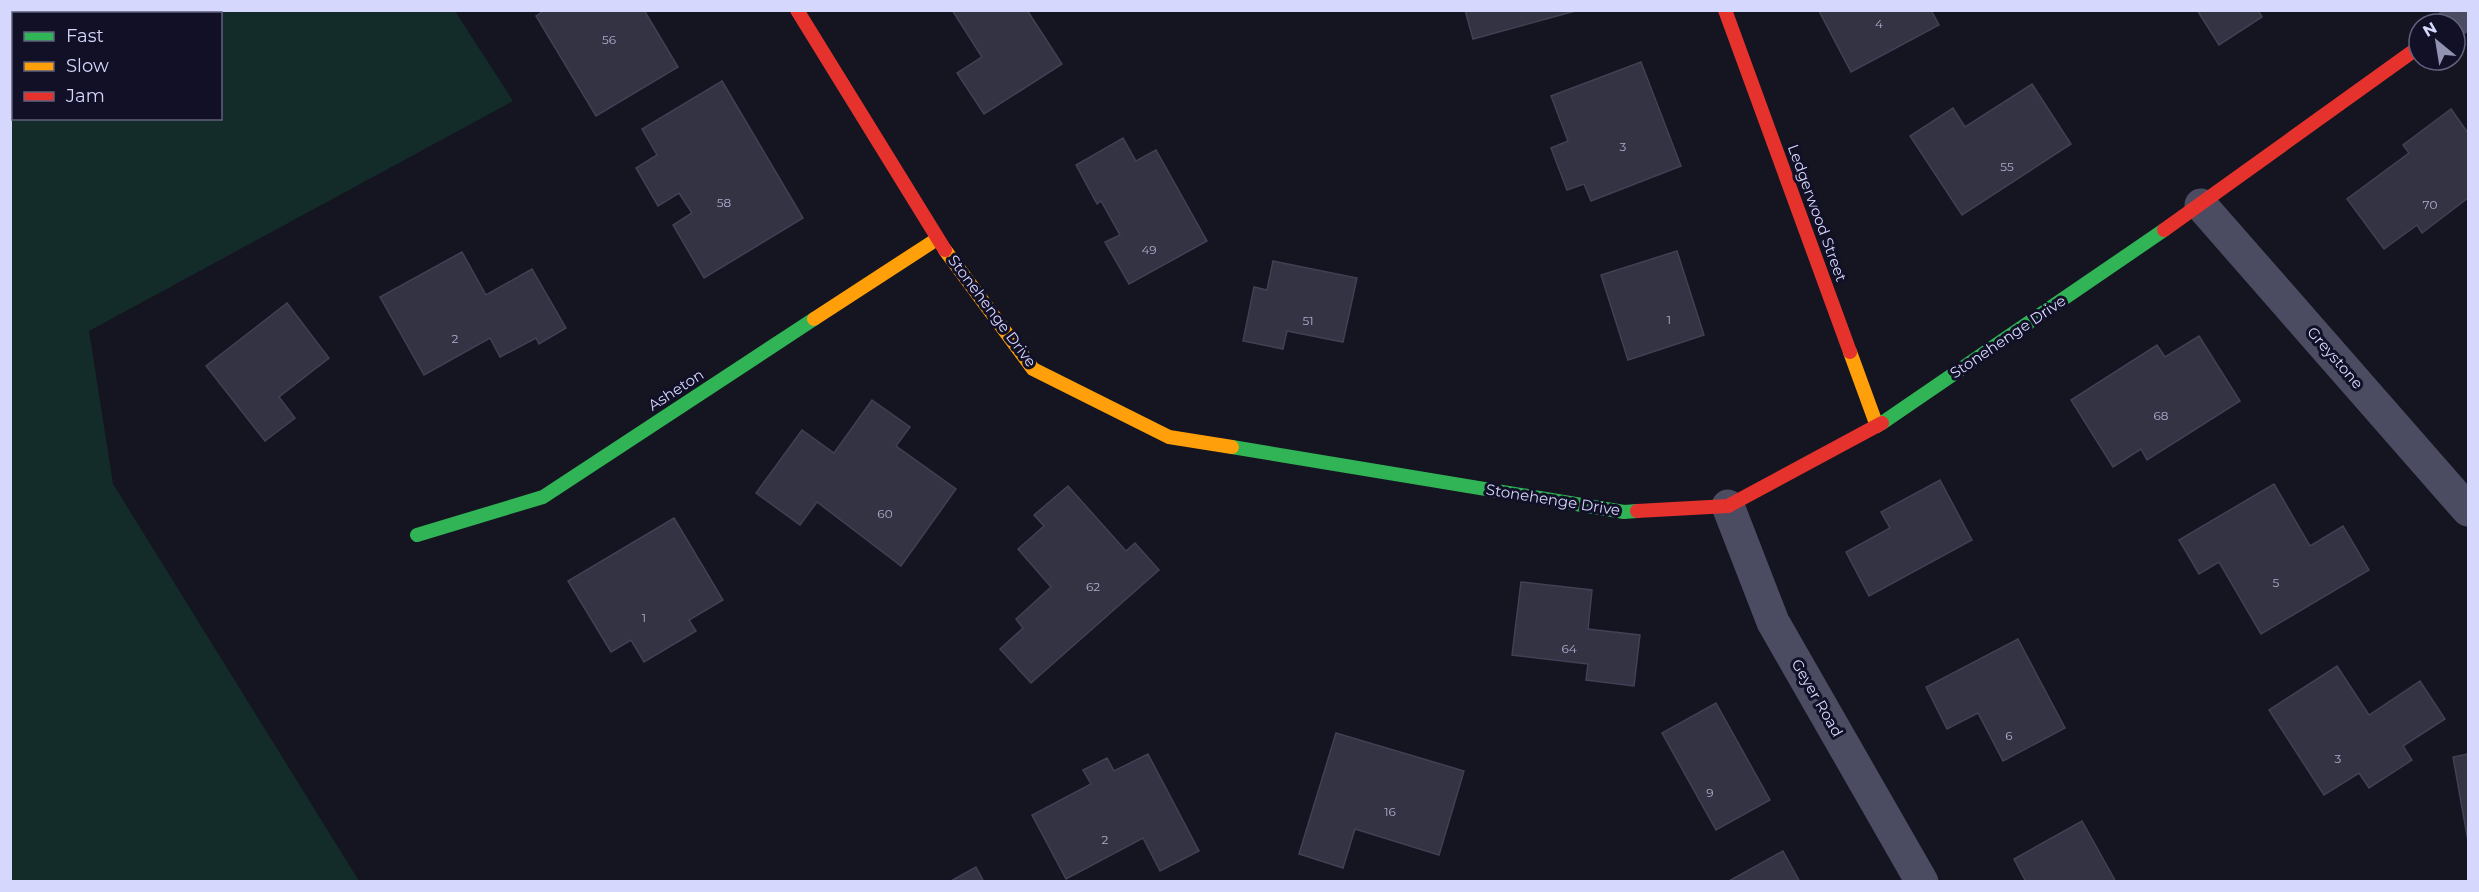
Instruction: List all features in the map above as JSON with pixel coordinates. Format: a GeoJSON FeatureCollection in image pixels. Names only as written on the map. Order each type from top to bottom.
{"type":"FeatureCollection","features":[{"type":"Feature","properties":{"kind":"street","name":"Stonehenge Drive"},"geometry":{"type":"LineString","coordinates":[[797,10],[937,239],[1033,369],[1169,437],[1624,512],[1728,506],[1877,426],[2201,205],[2407,56]]}},
{"type":"Feature","properties":{"kind":"street","name":"Ledgerwood Street"},"geometry":{"type":"LineString","coordinates":[[1725,10],[1877,426]]}},
{"type":"Feature","properties":{"kind":"street","name":"Greystone"},"geometry":{"type":"LineString","coordinates":[[2201,205],[2469,510]]}},
{"type":"Feature","properties":{"kind":"street","name":"Asheton"},"geometry":{"type":"LineString","coordinates":[[417,535],[543,497],[937,239]]}},
{"type":"Feature","properties":{"kind":"street","name":"Geyer Road"},"geometry":{"type":"LineString","coordinates":[[1728,506],[1773,622],[1922,882]]}},
{"type":"Feature","properties":{"kind":"green space"},"geometry":{"type":"Polygon","coordinates":[[[10,11],[455,11],[513,101],[89,331],[113,484],[359,881],[11,881],[10,11]]]}},
{"type":"Feature","properties":{"kind":"building"},"geometry":{"type":"Polygon","coordinates":[[[545,10],[644,10],[678,67],[596,116],[536,16],[545,10]]]}},
{"type":"Feature","properties":{"kind":"building"},"geometry":{"type":"Polygon","coordinates":[[[952,10],[1027,10],[1062,64],[984,114],[957,73],[982,57],[952,10]]]}},
{"type":"Feature","properties":{"kind":"building"},"geometry":{"type":"Polygon","coordinates":[[[1465,10],[1579,10],[1473,39],[1465,10]]]}},
{"type":"Feature","properties":{"kind":"building"},"geometry":{"type":"Polygon","coordinates":[[[1931,10],[1939,25],[1851,72],[1819,11],[1931,10]]]}},
{"type":"Feature","properties":{"kind":"building"},"geometry":{"type":"Polygon","coordinates":[[[2197,10],[2258,10],[2262,17],[2219,45],[2197,10]]]}},
{"type":"Feature","properties":{"kind":"building"},"geometry":{"type":"Polygon","coordinates":[[[1641,62],[1681,166],[1591,201],[1584,184],[1567,190],[1551,148],[1568,141],[1551,96],[1641,62]]]}},
{"type":"Feature","properties":{"kind":"building"},"geometry":{"type":"Polygon","coordinates":[[[722,81],[803,218],[704,278],[673,225],[692,213],[679,193],[658,206],[636,168],[657,155],[642,129],[722,81]]]}},
{"type":"Feature","properties":{"kind":"building"},"geometry":{"type":"Polygon","coordinates":[[[2032,84],[2071,144],[1962,215],[1910,136],[1953,108],[1965,127],[2032,84]]]}},
{"type":"Feature","properties":{"kind":"building"},"geometry":{"type":"Polygon","coordinates":[[[2451,109],[2468,133],[2468,198],[2422,233],[2417,225],[2384,249],[2347,199],[2409,153],[2403,145],[2451,109]]]}},
{"type":"Feature","properties":{"kind":"building"},"geometry":{"type":"Polygon","coordinates":[[[1123,138],[1136,161],[1156,150],[1207,241],[1129,284],[1105,242],[1120,235],[1101,201],[1097,204],[1076,165],[1123,138]]]}},
{"type":"Feature","properties":{"kind":"building"},"geometry":{"type":"Polygon","coordinates":[[[1677,251],[1704,335],[1628,360],[1601,275],[1677,251]]]}},
{"type":"Feature","properties":{"kind":"building"},"geometry":{"type":"Polygon","coordinates":[[[462,252],[486,295],[532,269],[566,328],[539,344],[536,338],[500,357],[490,338],[424,375],[380,297],[462,252]]]}},
{"type":"Feature","properties":{"kind":"building"},"geometry":{"type":"Polygon","coordinates":[[[1273,261],[1357,278],[1343,342],[1287,331],[1283,349],[1243,341],[1254,287],[1267,290],[1273,261]]]}},
{"type":"Feature","properties":{"kind":"building"},"geometry":{"type":"Polygon","coordinates":[[[287,303],[329,358],[279,397],[295,418],[265,441],[206,366],[287,303]]]}},
{"type":"Feature","properties":{"kind":"building"},"geometry":{"type":"Polygon","coordinates":[[[2199,336],[2240,401],[2147,460],[2141,449],[2113,467],[2071,400],[2157,345],[2165,357],[2199,336]]]}},
{"type":"Feature","properties":{"kind":"building"},"geometry":{"type":"Polygon","coordinates":[[[872,400],[910,427],[896,446],[956,489],[901,566],[817,502],[800,525],[756,493],[802,430],[834,453],[872,400]]]}},
{"type":"Feature","properties":{"kind":"building"},"geometry":{"type":"Polygon","coordinates":[[[1940,480],[1972,540],[1869,596],[1846,552],[1890,528],[1881,512],[1940,480]]]}},
{"type":"Feature","properties":{"kind":"building"},"geometry":{"type":"Polygon","coordinates":[[[2274,484],[2310,546],[2343,526],[2369,570],[2261,634],[2219,562],[2199,574],[2179,540],[2274,484]]]}},
{"type":"Feature","properties":{"kind":"building"},"geometry":{"type":"Polygon","coordinates":[[[1068,486],[1126,551],[1135,543],[1159,570],[1031,683],[1000,649],[1023,628],[1016,619],[1051,587],[1018,549],[1044,526],[1034,515],[1068,486]]]}},
{"type":"Feature","properties":{"kind":"building"},"geometry":{"type":"Polygon","coordinates":[[[674,518],[723,600],[689,620],[696,631],[644,662],[631,640],[611,652],[568,581],[674,518]]]}},
{"type":"Feature","properties":{"kind":"building"},"geometry":{"type":"Polygon","coordinates":[[[1521,582],[1592,590],[1588,629],[1640,635],[1634,686],[1586,680],[1588,664],[1512,655],[1521,582]]]}},
{"type":"Feature","properties":{"kind":"building"},"geometry":{"type":"Polygon","coordinates":[[[2018,639],[2065,728],[2003,761],[1978,713],[1947,729],[1926,687],[2018,639]]]}},
{"type":"Feature","properties":{"kind":"building"},"geometry":{"type":"Polygon","coordinates":[[[2337,666],[2369,715],[2420,681],[2445,719],[2403,746],[2412,760],[2369,788],[2359,773],[2324,795],[2269,710],[2337,666]]]}},
{"type":"Feature","properties":{"kind":"building"},"geometry":{"type":"Polygon","coordinates":[[[1716,703],[1770,800],[1716,830],[1662,733],[1716,703]]]}},
{"type":"Feature","properties":{"kind":"building"},"geometry":{"type":"Polygon","coordinates":[[[1336,733],[1464,771],[1439,855],[1355,829],[1343,868],[1299,854],[1336,733]]]}},
{"type":"Feature","properties":{"kind":"building"},"geometry":{"type":"Polygon","coordinates":[[[1148,754],[1199,851],[1160,871],[1143,838],[1066,879],[1032,815],[1091,784],[1083,770],[1107,758],[1114,771],[1148,754]]]}},
{"type":"Feature","properties":{"kind":"building"},"geometry":{"type":"Polygon","coordinates":[[[2468,754],[2468,841],[2453,757],[2468,754]]]}},
{"type":"Feature","properties":{"kind":"building"},"geometry":{"type":"Polygon","coordinates":[[[2082,821],[2116,882],[2026,882],[2014,859],[2082,821]]]}},
{"type":"Feature","properties":{"kind":"building"},"geometry":{"type":"Polygon","coordinates":[[[1783,851],[1800,882],[1727,882],[1783,851]]]}},
{"type":"Feature","properties":{"kind":"building"},"geometry":{"type":"Polygon","coordinates":[[[976,867],[984,882],[949,882],[976,867]]]}},
{"type":"Feature","properties":{"kind":"traffic: fast"},"geometry":{"type":"LineString","coordinates":[[1882,423],[2164,230]]}},
{"type":"Feature","properties":{"kind":"traffic: fast"},"geometry":{"type":"LineString","coordinates":[[417,535],[543,497],[814,319]]}},
{"type":"Feature","properties":{"kind":"traffic: fast"},"geometry":{"type":"LineString","coordinates":[[1232,447],[1624,512],[1637,511]]}},
{"type":"Feature","properties":{"kind":"traffic: slow"},"geometry":{"type":"LineString","coordinates":[[814,319],[937,239]]}},
{"type":"Feature","properties":{"kind":"traffic: slow"},"geometry":{"type":"LineString","coordinates":[[945,250],[1033,369],[1169,437],[1232,447]]}},
{"type":"Feature","properties":{"kind":"traffic: slow"},"geometry":{"type":"LineString","coordinates":[[1850,352],[1877,426]]}},
{"type":"Feature","properties":{"kind":"traffic: jam"},"geometry":{"type":"LineString","coordinates":[[797,10],[945,250]]}},
{"type":"Feature","properties":{"kind":"traffic: jam"},"geometry":{"type":"LineString","coordinates":[[1725,10],[1850,352]]}},
{"type":"Feature","properties":{"kind":"traffic: jam"},"geometry":{"type":"LineString","coordinates":[[2164,230],[2407,56]]}},
{"type":"Feature","properties":{"kind":"traffic: jam"},"geometry":{"type":"LineString","coordinates":[[1637,511],[1728,506],[1882,423]]}}]}
